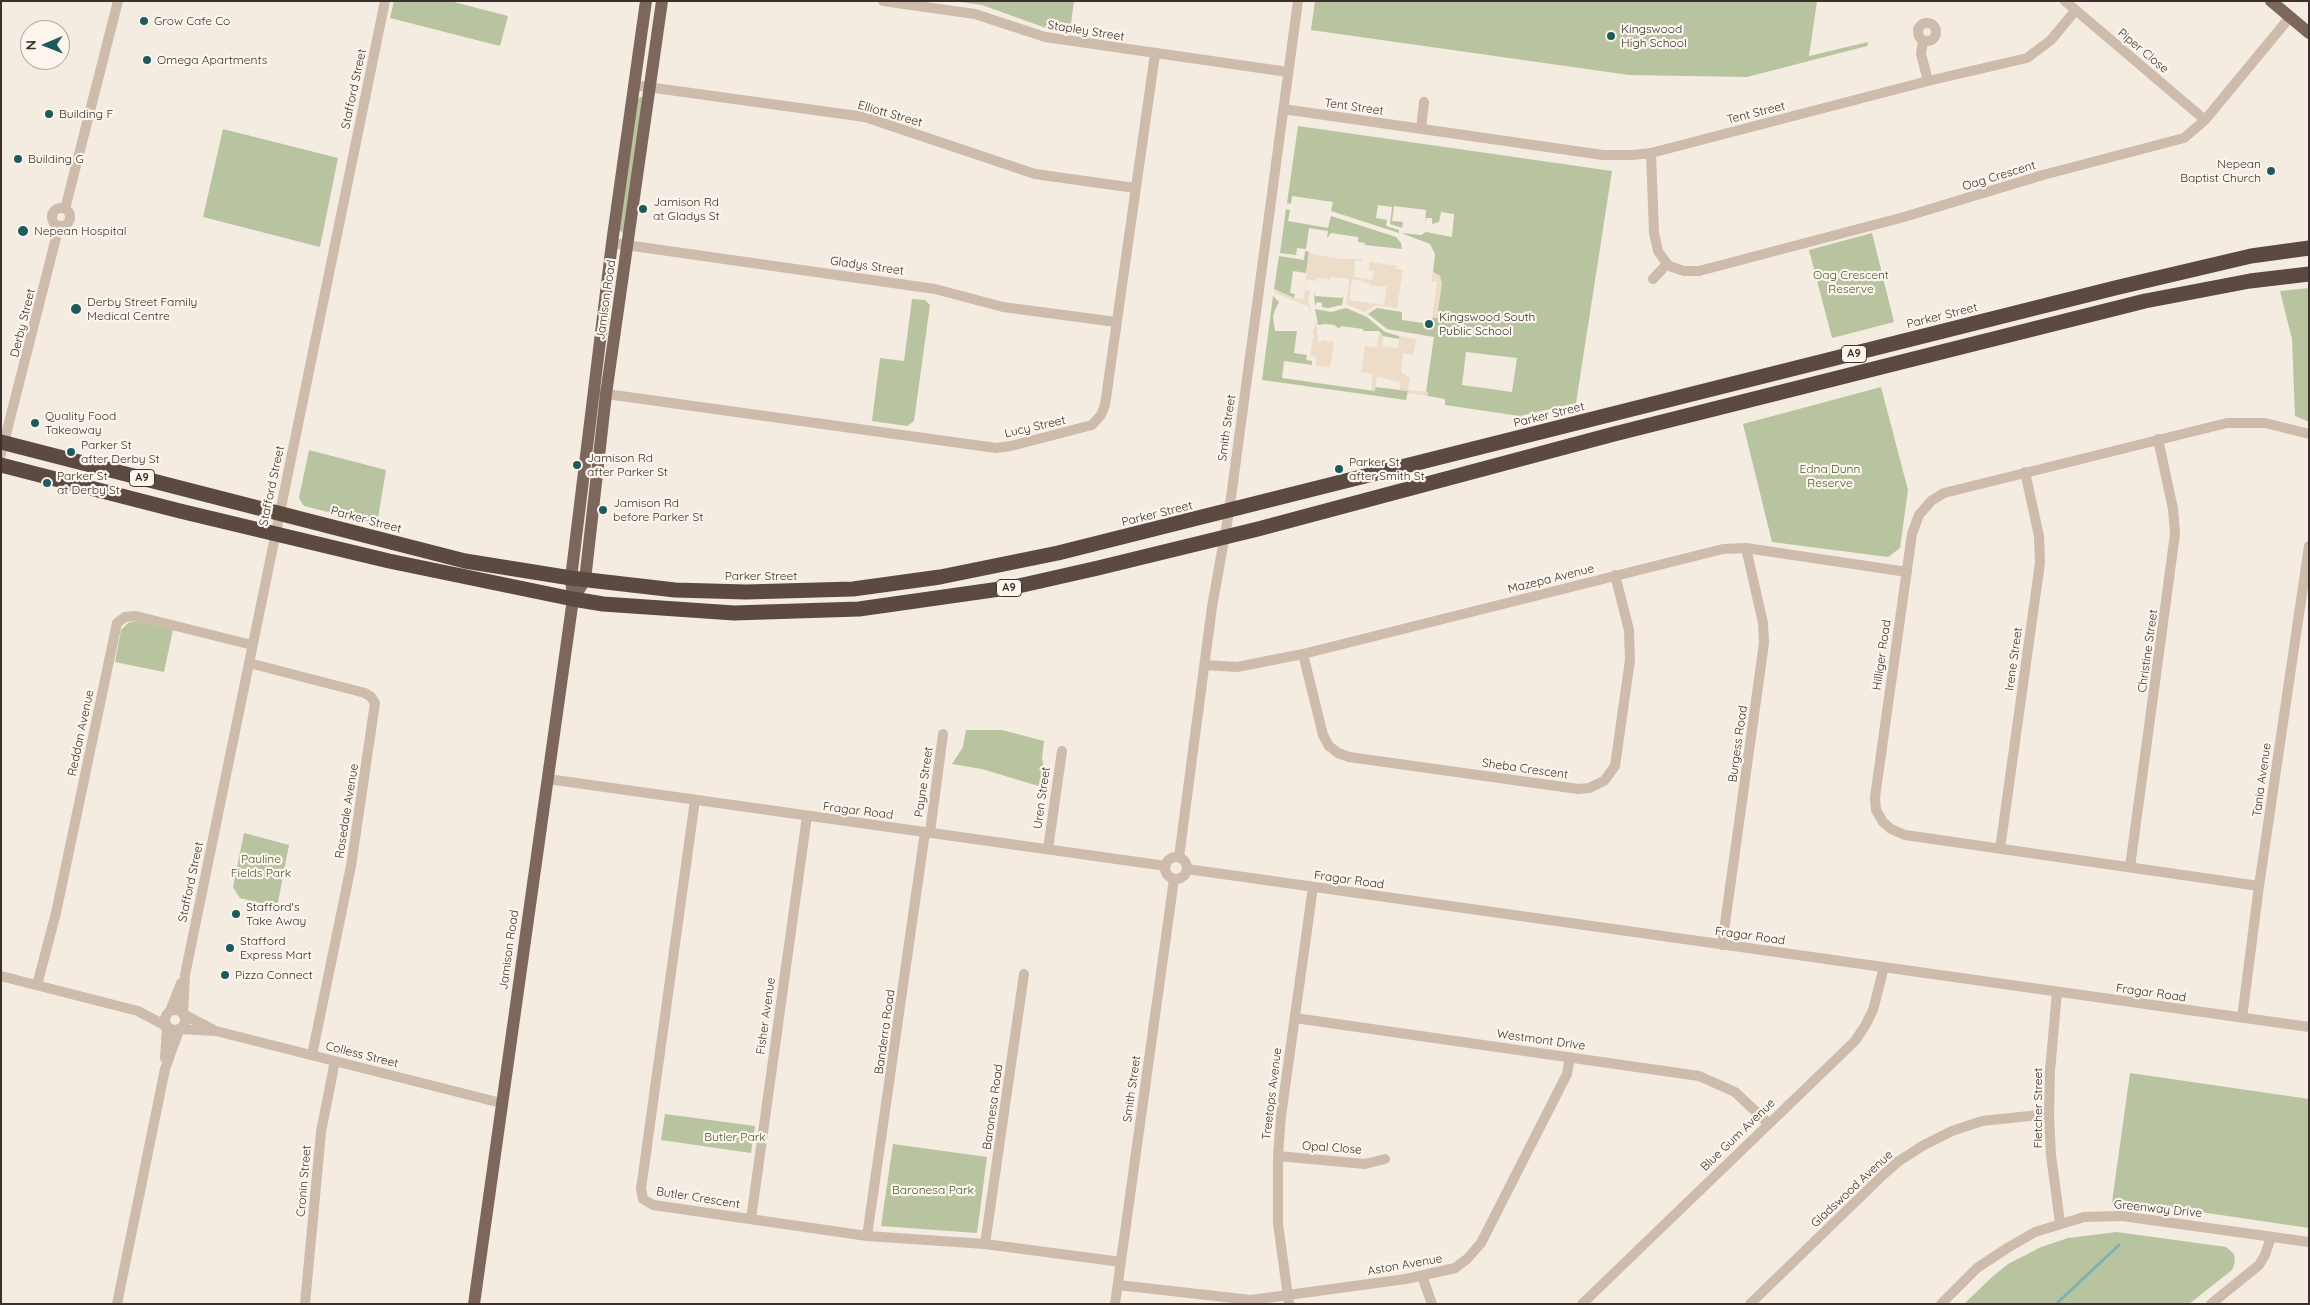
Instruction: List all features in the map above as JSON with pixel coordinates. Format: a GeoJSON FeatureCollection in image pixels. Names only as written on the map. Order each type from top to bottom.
{"type":"FeatureCollection","features":[{"type":"Feature","properties":{"kind":"highway","name":"Parker Street"},"geometry":{"type":"LineString","coordinates":[[2,446],[279,512],[465,561],[578,579],[700,591],[746,592],[853,588],[988,568],[1229,512],[2115,288],[2251,256],[2309,248]]}},
{"type":"Feature","properties":{"kind":"highway","name":"A9"},"geometry":{"type":"LineString","coordinates":[[1,465],[180,511],[465,578],[573,599],[603,604],[705,612],[792,613],[859,609],[1014,587],[1223,538],[1614,434],[2145,301],[2250,281],[2309,274]]}},
{"type":"Feature","properties":{"kind":"main road","name":"Jamison Road"},"geometry":{"type":"LineString","coordinates":[[474,1304],[573,599],[578,579],[600,393],[612,243],[646,1]]}},
{"type":"Feature","properties":{"kind":"main road","name":"Jamison Road"},"geometry":{"type":"LineString","coordinates":[[600,393],[628,246],[662,1]]}},
{"type":"Feature","properties":{"kind":"main road"},"geometry":{"type":"LineString","coordinates":[[2272,1],[2309,33]]}},
{"type":"Feature","properties":{"kind":"street","name":"Derby Street"},"geometry":{"type":"LineString","coordinates":[[2,446],[59,226],[53,222],[52,214],[56,209],[65,209],[118,1]]}},
{"type":"Feature","properties":{"kind":"street","name":"Stafford Street"},"geometry":{"type":"LineString","coordinates":[[183,1013],[185,975],[385,1]]}},
{"type":"Feature","properties":{"kind":"street","name":"Stapley Street"},"geometry":{"type":"LineString","coordinates":[[883,1],[972,13],[1045,38],[1288,72]]}},
{"type":"Feature","properties":{"kind":"street","name":"Smith Street"},"geometry":{"type":"LineString","coordinates":[[1179,857],[1204,665],[1223,538],[1229,512],[1298,1]]}},
{"type":"Feature","properties":{"kind":"street","name":"Piper Close"},"geometry":{"type":"LineString","coordinates":[[2065,1],[2205,120]]}},
{"type":"Feature","properties":{"kind":"street","name":"Tent Street"},"geometry":{"type":"LineString","coordinates":[[1283,109],[1603,155],[1620,156],[1651,153],[1928,81],[2027,58],[2052,40],[2075,11]]}},
{"type":"Feature","properties":{"kind":"street","name":"Oag Crescent"},"geometry":{"type":"LineString","coordinates":[[1667,264],[1684,272],[1699,271],[1904,217],[2043,176],[2184,138],[2205,120],[2290,17]]}},
{"type":"Feature","properties":{"kind":"street"},"geometry":{"type":"LineString","coordinates":[[1923,40],[1921,54],[1928,81]]}},
{"type":"Feature","properties":{"kind":"street","name":"Lucy Street"},"geometry":{"type":"LineString","coordinates":[[600,393],[988,447],[1004,447],[1086,428],[1098,419],[1105,405],[1155,54]]}},
{"type":"Feature","properties":{"kind":"street","name":"Elliott Street"},"geometry":{"type":"LineString","coordinates":[[633,85],[865,117],[1035,174],[1135,188]]}},
{"type":"Feature","properties":{"kind":"street"},"geometry":{"type":"LineString","coordinates":[[1421,129],[1424,102]]}},
{"type":"Feature","properties":{"kind":"street"},"geometry":{"type":"LineString","coordinates":[[1651,153],[1655,243],[1661,258],[1667,264],[1653,279]]}},
{"type":"Feature","properties":{"kind":"street","name":"Gladys Street"},"geometry":{"type":"LineString","coordinates":[[612,243],[936,288],[1002,307],[1116,322]]}},
{"type":"Feature","properties":{"kind":"street","name":"Hilliger Road"},"geometry":{"type":"LineString","coordinates":[[2259,886],[1897,833],[1883,822],[1876,810],[1875,796],[1915,523],[1931,501],[1944,493],[2227,423],[2246,422],[2276,425],[2309,434]]}},
{"type":"Feature","properties":{"kind":"street","name":"Christine Street"},"geometry":{"type":"LineString","coordinates":[[2130,868],[2176,534],[2158,440]]}},
{"type":"Feature","properties":{"kind":"street","name":"Irene Street"},"geometry":{"type":"LineString","coordinates":[[2000,849],[2040,563],[2039,536],[2025,472]]}},
{"type":"Feature","properties":{"kind":"street","name":"Tania Avenue"},"geometry":{"type":"LineString","coordinates":[[2242,1018],[2259,886],[2309,546]]}},
{"type":"Feature","properties":{"kind":"street","name":"Mazepa Avenue"},"geometry":{"type":"LineString","coordinates":[[1204,665],[1237,667],[1302,654],[1705,552],[1746,548],[1907,572]]}},
{"type":"Feature","properties":{"kind":"street","name":"Burgess Road"},"geometry":{"type":"LineString","coordinates":[[1722,945],[1764,642],[1763,623],[1746,548]]}},
{"type":"Feature","properties":{"kind":"street","name":"Sheba Crescent"},"geometry":{"type":"LineString","coordinates":[[1302,654],[1323,735],[1329,746],[1338,753],[1349,757],[1559,786],[1589,788],[1604,781],[1614,766],[1630,660],[1629,630],[1615,575]]}},
{"type":"Feature","properties":{"kind":"street","name":"Reddan Avenue"},"geometry":{"type":"LineString","coordinates":[[37,985],[56,912],[117,623],[125,617],[136,616],[252,645]]}},
{"type":"Feature","properties":{"kind":"street","name":"Rosedale Avenue"},"geometry":{"type":"LineString","coordinates":[[249,663],[365,693],[375,703],[352,866],[312,1055]]}},
{"type":"Feature","properties":{"kind":"street","name":"Payne Street"},"geometry":{"type":"LineString","coordinates":[[927,832],[943,734]]}},
{"type":"Feature","properties":{"kind":"street","name":"Uren Street"},"geometry":{"type":"LineString","coordinates":[[1048,849],[1062,751]]}},
{"type":"Feature","properties":{"kind":"street","name":"Fragar Road"},"geometry":{"type":"LineString","coordinates":[[548,779],[1166,866]]}},
{"type":"Feature","properties":{"kind":"street","name":"Butler Crescent"},"geometry":{"type":"LineString","coordinates":[[695,800],[640,1193],[643,1199],[653,1204],[867,1236],[985,1244],[1120,1262]]}},
{"type":"Feature","properties":{"kind":"street","name":"Fisher Avenue"},"geometry":{"type":"LineString","coordinates":[[750,1219],[807,816]]}},
{"type":"Feature","properties":{"kind":"street","name":"Banderra Road"},"geometry":{"type":"LineString","coordinates":[[867,1236],[927,832]]}},
{"type":"Feature","properties":{"kind":"street"},"geometry":{"type":"LineString","coordinates":[[1179,857],[1184,860],[1187,869],[1184,876],[1174,879],[1168,875],[1166,866],[1169,860],[1179,857]]}},
{"type":"Feature","properties":{"kind":"street","name":"Fragar Road"},"geometry":{"type":"LineString","coordinates":[[1187,869],[2309,1027]]}},
{"type":"Feature","properties":{"kind":"street","name":"Smith Street"},"geometry":{"type":"LineString","coordinates":[[1115,1304],[1174,879]]}},
{"type":"Feature","properties":{"kind":"street","name":"Treetops Avenue"},"geometry":{"type":"LineString","coordinates":[[1289,1300],[1278,1224],[1278,1156],[1313,887]]}},
{"type":"Feature","properties":{"kind":"street","name":"Blue Gum Avenue"},"geometry":{"type":"LineString","coordinates":[[1582,1304],[1860,1034],[1876,1002],[1884,967]]}},
{"type":"Feature","properties":{"kind":"street","name":"Baronesa Road"},"geometry":{"type":"LineString","coordinates":[[985,1244],[1024,974]]}},
{"type":"Feature","properties":{"kind":"street","name":"Stafford Street"},"geometry":{"type":"LineString","coordinates":[[170,1011],[185,975]]}},
{"type":"Feature","properties":{"kind":"street"},"geometry":{"type":"LineString","coordinates":[[1,976],[138,1011],[173,1030],[179,1030]]}},
{"type":"Feature","properties":{"kind":"street","name":"Fletcher Street"},"geometry":{"type":"LineString","coordinates":[[2057,992],[2048,1114],[2060,1223]]}},
{"type":"Feature","properties":{"kind":"street"},"geometry":{"type":"LineString","coordinates":[[117,1304],[165,1069],[179,1030],[185,1022],[183,1013],[178,1010],[138,1011]]}},
{"type":"Feature","properties":{"kind":"street"},"geometry":{"type":"LineString","coordinates":[[165,1069],[165,1016],[170,1011]]}},
{"type":"Feature","properties":{"kind":"street","name":"Colless Street"},"geometry":{"type":"LineString","coordinates":[[183,1013],[216,1031]]}},
{"type":"Feature","properties":{"kind":"street","name":"Westmont Drive"},"geometry":{"type":"LineString","coordinates":[[1295,1018],[1690,1074],[1708,1079],[1735,1092],[1768,1123]]}},
{"type":"Feature","properties":{"kind":"street","name":"Colless Street"},"geometry":{"type":"LineString","coordinates":[[179,1030],[216,1031],[501,1103]]}},
{"type":"Feature","properties":{"kind":"street","name":"Aston Avenue"},"geometry":{"type":"LineString","coordinates":[[1118,1285],[1242,1300],[1289,1300],[1422,1276],[1454,1268],[1468,1259],[1477,1249],[1566,1074],[1570,1057]]}},
{"type":"Feature","properties":{"kind":"street","name":"Cronin Street"},"geometry":{"type":"LineString","coordinates":[[306,1304],[321,1132],[334,1061]]}},
{"type":"Feature","properties":{"kind":"street","name":"Gladswood Avenue"},"geometry":{"type":"LineString","coordinates":[[1750,1304],[1883,1175],[1924,1144],[1952,1131],[1982,1121],[2048,1114]]}},
{"type":"Feature","properties":{"kind":"street","name":"Opal Close"},"geometry":{"type":"LineString","coordinates":[[1278,1156],[1365,1164],[1385,1158]]}},
{"type":"Feature","properties":{"kind":"street","name":"Greenway Drive"},"geometry":{"type":"LineString","coordinates":[[1941,1304],[1977,1268],[2009,1247],[2035,1232],[2084,1217],[2122,1216],[2309,1242]]}},
{"type":"Feature","properties":{"kind":"street"},"geometry":{"type":"LineString","coordinates":[[2211,1304],[2260,1265],[2271,1236]]}},
{"type":"Feature","properties":{"kind":"street"},"geometry":{"type":"LineString","coordinates":[[1422,1276],[1432,1304]]}},
{"type":"Feature","properties":{"kind":"green space"},"geometry":{"type":"Polygon","coordinates":[[[394,1],[450,1],[508,16],[500,46],[390,18],[394,1]]]}},
{"type":"Feature","properties":{"kind":"green space"},"geometry":{"type":"Polygon","coordinates":[[[953,1],[1074,1],[1070,31],[1046,28],[982,5],[953,1]]]}},
{"type":"Feature","properties":{"kind":"green space","name":"Kingswood High School"},"geometry":{"type":"Polygon","coordinates":[[[1315,1],[1817,1],[1809,56],[1868,42],[1867,46],[1747,77],[1629,75],[1311,30],[1315,1]]]}},
{"type":"Feature","properties":{"kind":"green space"},"geometry":{"type":"Polygon","coordinates":[[[640,97],[644,98],[624,233],[619,228],[637,100],[640,97]]]}},
{"type":"Feature","properties":{"kind":"green space"},"geometry":{"type":"Polygon","coordinates":[[[1298,126],[1612,171],[1576,403],[1520,416],[1445,405],[1445,399],[1428,396],[1426,392],[1434,337],[1387,329],[1368,314],[1377,308],[1402,312],[1402,320],[1430,324],[1432,318],[1437,318],[1440,276],[1433,272],[1435,254],[1430,244],[1401,233],[1421,235],[1426,232],[1452,237],[1454,214],[1441,212],[1439,222],[1432,224],[1432,218],[1426,218],[1425,225],[1426,210],[1394,206],[1392,221],[1403,222],[1402,228],[1390,224],[1392,207],[1378,205],[1376,218],[1387,220],[1386,226],[1399,230],[1399,233],[1331,211],[1333,202],[1292,196],[1291,204],[1287,203],[1298,126]],[[1466,352],[1462,385],[1512,392],[1517,358],[1466,352]]]}},
{"type":"Feature","properties":{"kind":"green space"},"geometry":{"type":"Polygon","coordinates":[[[223,129],[338,158],[320,247],[203,217],[223,129]]]}},
{"type":"Feature","properties":{"kind":"green space"},"geometry":{"type":"Polygon","coordinates":[[[1286,209],[1290,210],[1288,221],[1328,228],[1331,216],[1396,237],[1401,243],[1402,249],[1365,245],[1365,243],[1358,242],[1358,237],[1331,233],[1327,238],[1328,231],[1309,228],[1306,249],[1297,248],[1296,255],[1280,253],[1286,209]]]}},
{"type":"Feature","properties":{"kind":"green space","name":"Oag Crescent Reserve"},"geometry":{"type":"Polygon","coordinates":[[[1872,233],[1894,322],[1832,338],[1809,250],[1872,233]]]}},
{"type":"Feature","properties":{"kind":"green space"},"geometry":{"type":"Polygon","coordinates":[[[1305,251],[1309,252],[1306,273],[1293,271],[1290,293],[1295,294],[1294,298],[1274,289],[1279,256],[1304,260],[1305,251]]]}},
{"type":"Feature","properties":{"kind":"green space"},"geometry":{"type":"Polygon","coordinates":[[[1346,284],[1342,305],[1328,308],[1322,307],[1322,303],[1317,302],[1315,306],[1314,291],[1315,296],[1343,298],[1346,284]]]}},
{"type":"Feature","properties":{"kind":"green space"},"geometry":{"type":"Polygon","coordinates":[[[2309,288],[2309,422],[2295,416],[2292,339],[2280,291],[2309,288]]]}},
{"type":"Feature","properties":{"kind":"green space"},"geometry":{"type":"Polygon","coordinates":[[[1273,296],[1279,302],[1273,317],[1275,331],[1297,331],[1294,353],[1307,355],[1306,360],[1312,361],[1312,365],[1284,361],[1282,378],[1374,391],[1375,387],[1408,391],[1406,400],[1262,380],[1273,296]]]}},
{"type":"Feature","properties":{"kind":"green space"},"geometry":{"type":"Polygon","coordinates":[[[912,299],[925,300],[930,305],[914,421],[907,426],[872,421],[880,358],[904,361],[912,299]]]}},
{"type":"Feature","properties":{"kind":"green space"},"geometry":{"type":"Polygon","coordinates":[[[1346,308],[1367,317],[1385,332],[1399,336],[1399,339],[1383,336],[1379,331],[1363,331],[1363,329],[1341,326],[1340,328],[1335,325],[1325,324],[1318,325],[1315,309],[1331,312],[1346,308]]]}},
{"type":"Feature","properties":{"kind":"green space","name":"Edna Dunn Reserve"},"geometry":{"type":"Polygon","coordinates":[[[1881,387],[1908,490],[1900,548],[1888,557],[1772,542],[1743,424],[1881,387]]]}},
{"type":"Feature","properties":{"kind":"green space"},"geometry":{"type":"Polygon","coordinates":[[[309,450],[386,470],[377,524],[304,506],[299,498],[309,450]]]}},
{"type":"Feature","properties":{"kind":"green space"},"geometry":{"type":"Polygon","coordinates":[[[136,621],[173,630],[164,672],[115,662],[121,630],[128,623],[136,621]]]}},
{"type":"Feature","properties":{"kind":"green space"},"geometry":{"type":"Polygon","coordinates":[[[966,730],[1002,730],[1044,741],[1042,758],[1046,776],[1045,788],[982,769],[952,764],[963,747],[966,730]]]}},
{"type":"Feature","properties":{"kind":"green space","name":"Pauline Fields Park"},"geometry":{"type":"Polygon","coordinates":[[[244,833],[289,845],[277,907],[240,898],[233,887],[244,833]]]}},
{"type":"Feature","properties":{"kind":"green space"},"geometry":{"type":"Polygon","coordinates":[[[2130,1073],[2309,1099],[2309,1228],[2139,1203],[2112,1202],[2130,1073]]]}},
{"type":"Feature","properties":{"kind":"green space","name":"Butler Park"},"geometry":{"type":"Polygon","coordinates":[[[665,1114],[755,1126],[751,1153],[661,1140],[665,1114]]]}},
{"type":"Feature","properties":{"kind":"green space","name":"Baronesa Park"},"geometry":{"type":"Polygon","coordinates":[[[893,1144],[987,1157],[977,1233],[881,1226],[893,1144]]]}},
{"type":"Feature","properties":{"kind":"green space"},"geometry":{"type":"Polygon","coordinates":[[[2117,1232],[2226,1247],[2234,1254],[2235,1262],[2232,1270],[2189,1304],[1964,1304],[2008,1264],[2041,1247],[2068,1238],[2117,1232]]]}},
{"type":"Feature","properties":{"kind":"shaded area"},"geometry":{"type":"Polygon","coordinates":[[[1309,252],[1311,254],[1340,259],[1362,259],[1362,261],[1355,260],[1354,277],[1372,280],[1374,271],[1369,270],[1370,262],[1397,266],[1396,269],[1403,270],[1397,308],[1376,305],[1365,312],[1346,304],[1349,279],[1330,277],[1329,281],[1328,279],[1318,278],[1316,281],[1307,279],[1305,290],[1310,291],[1308,298],[1311,315],[1308,306],[1274,292],[1274,289],[1294,298],[1304,299],[1309,252]],[[1352,279],[1349,300],[1384,305],[1387,287],[1370,285],[1370,283],[1361,282],[1361,280],[1352,279]]]}},
{"type":"Feature","properties":{"kind":"shaded area"},"geometry":{"type":"Polygon","coordinates":[[[1433,272],[1440,276],[1442,284],[1437,318],[1432,318],[1437,282],[1431,281],[1433,272]]]}},
{"type":"Feature","properties":{"kind":"shaded area"},"geometry":{"type":"Polygon","coordinates":[[[1316,318],[1318,342],[1322,340],[1334,342],[1330,367],[1316,366],[1317,357],[1310,356],[1314,334],[1312,333],[1316,318]]]}},
{"type":"Feature","properties":{"kind":"shaded area"},"geometry":{"type":"Polygon","coordinates":[[[1379,333],[1383,336],[1382,346],[1398,348],[1399,336],[1416,339],[1413,355],[1403,353],[1401,372],[1410,378],[1408,390],[1428,392],[1428,396],[1407,393],[1408,391],[1400,390],[1401,382],[1377,377],[1375,391],[1371,390],[1373,374],[1361,372],[1365,346],[1377,348],[1379,333]]]}},
{"type":"Feature","properties":{"kind":"waterway"},"geometry":{"type":"LineString","coordinates":[[2056,1304],[2119,1245]]}},
{"type":"Feature","properties":{"kind":"place","name":"Grow Cafe Co"},"geometry":{"type":"Point","coordinates":[144,21]}},
{"type":"Feature","properties":{"kind":"place","name":"Kingswood High School"},"geometry":{"type":"Point","coordinates":[1611,36]}},
{"type":"Feature","properties":{"kind":"place","name":"Omega Apartments"},"geometry":{"type":"Point","coordinates":[147,60]}},
{"type":"Feature","properties":{"kind":"place","name":"Building F"},"geometry":{"type":"Point","coordinates":[49,114]}},
{"type":"Feature","properties":{"kind":"place","name":"Building G"},"geometry":{"type":"Point","coordinates":[18,159]}},
{"type":"Feature","properties":{"kind":"place","name":"Nepean Baptist Church"},"geometry":{"type":"Point","coordinates":[2271,171]}},
{"type":"Feature","properties":{"kind":"place","name":"Jamison Rd at Gladys St"},"geometry":{"type":"Point","coordinates":[643,209]}},
{"type":"Feature","properties":{"kind":"place","name":"Nepean Hospital"},"geometry":{"type":"Point","coordinates":[23,231]}},
{"type":"Feature","properties":{"kind":"place","name":"Derby Street Family Medical Centre"},"geometry":{"type":"Point","coordinates":[76,309]}},
{"type":"Feature","properties":{"kind":"place","name":"Kingswood South Public School"},"geometry":{"type":"Point","coordinates":[1429,324]}},
{"type":"Feature","properties":{"kind":"place","name":"Quality Food Takeaway"},"geometry":{"type":"Point","coordinates":[35,423]}},
{"type":"Feature","properties":{"kind":"place","name":"Parker St after Derby St"},"geometry":{"type":"Point","coordinates":[71,452]}},
{"type":"Feature","properties":{"kind":"place","name":"Jamison Rd after Parker St"},"geometry":{"type":"Point","coordinates":[577,465]}},
{"type":"Feature","properties":{"kind":"place","name":"Parker St after Smith St"},"geometry":{"type":"Point","coordinates":[1339,469]}},
{"type":"Feature","properties":{"kind":"place","name":"Parker St at Derby St"},"geometry":{"type":"Point","coordinates":[47,483]}},
{"type":"Feature","properties":{"kind":"place","name":"Jamison Rd before Parker St"},"geometry":{"type":"Point","coordinates":[603,510]}},
{"type":"Feature","properties":{"kind":"place","name":"Stafford's Take Away"},"geometry":{"type":"Point","coordinates":[236,914]}},
{"type":"Feature","properties":{"kind":"place","name":"Stafford Express Mart"},"geometry":{"type":"Point","coordinates":[230,948]}},
{"type":"Feature","properties":{"kind":"place","name":"Pizza Connect"},"geometry":{"type":"Point","coordinates":[225,975]}}]}
